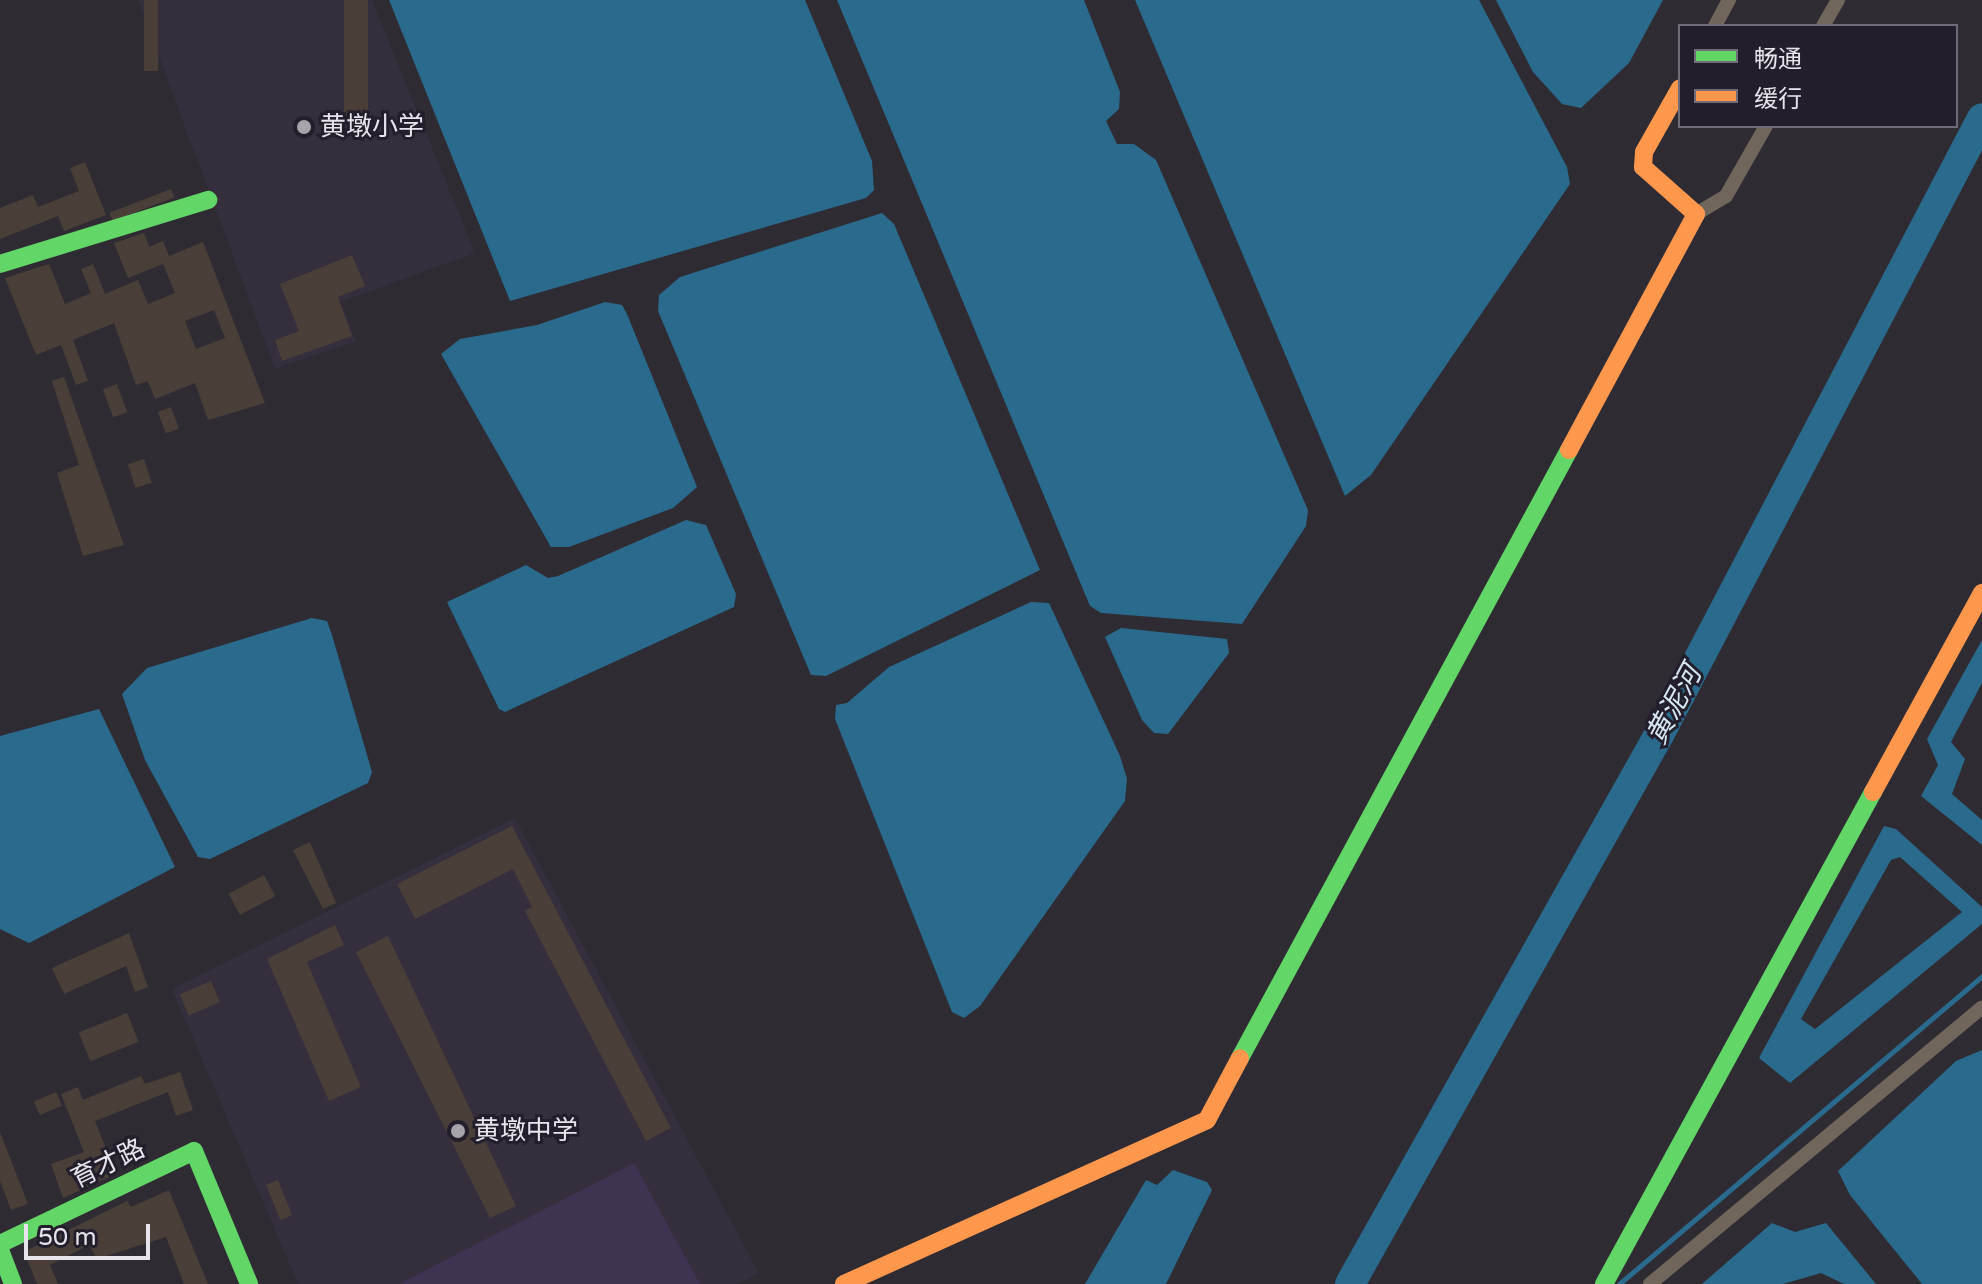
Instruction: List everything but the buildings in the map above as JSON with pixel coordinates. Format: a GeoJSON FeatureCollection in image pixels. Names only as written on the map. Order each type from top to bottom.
{"type":"FeatureCollection","features":[{"type":"Feature","properties":{"kind":"street"},"geometry":{"type":"LineString","coordinates":[[1716,24],[1729,0]]}},
{"type":"Feature","properties":{"kind":"street"},"geometry":{"type":"LineString","coordinates":[[1824,24],[1838,0]]}},
{"type":"Feature","properties":{"kind":"street"},"geometry":{"type":"LineString","coordinates":[[1678,92],[1644,152],[1643,167],[1696,214]]}},
{"type":"Feature","properties":{"kind":"street"},"geometry":{"type":"LineString","coordinates":[[844,1284],[1207,1120],[1696,214],[1726,196],[1765,128]]}},
{"type":"Feature","properties":{"kind":"street"},"geometry":{"type":"LineString","coordinates":[[0,264],[208,200]]}},
{"type":"Feature","properties":{"kind":"street"},"geometry":{"type":"LineString","coordinates":[[1604,1284],[1982,593]]}},
{"type":"Feature","properties":{"kind":"street"},"geometry":{"type":"LineString","coordinates":[[1650,1284],[1982,1007]]}},
{"type":"Feature","properties":{"kind":"street","name":"育才路"},"geometry":{"type":"LineString","coordinates":[[0,1247],[194,1151],[249,1284]]}},
{"type":"Feature","properties":{"kind":"street"},"geometry":{"type":"LineString","coordinates":[[0,1247],[13,1284]]}},
{"type":"Feature","properties":{"kind":"shaded area","name":"黄墩小学"},"geometry":{"type":"Polygon","coordinates":[[[138,0],[372,0],[475,253],[341,302],[356,341],[275,369],[138,0]]]}},
{"type":"Feature","properties":{"kind":"shaded area","name":"黄墩中学"},"geometry":{"type":"Polygon","coordinates":[[[515,818],[759,1273],[738,1284],[298,1284],[172,989],[515,818]]]}},
{"type":"Feature","properties":{"kind":"shaded area"},"geometry":{"type":"Polygon","coordinates":[[[634,1163],[700,1284],[399,1284],[634,1163]]]}},
{"type":"Feature","properties":{"kind":"water"},"geometry":{"type":"Polygon","coordinates":[[[389,0],[805,0],[872,161],[874,190],[866,198],[510,301],[389,0]]]}},
{"type":"Feature","properties":{"kind":"water"},"geometry":{"type":"Polygon","coordinates":[[[837,0],[1084,0],[1120,92],[1119,109],[1106,121],[1117,144],[1134,144],[1156,160],[1308,510],[1306,526],[1242,624],[1101,613],[1090,606],[837,0]]]}},
{"type":"Feature","properties":{"kind":"water"},"geometry":{"type":"Polygon","coordinates":[[[1135,0],[1479,0],[1567,167],[1570,184],[1371,475],[1345,496],[1135,0]]]}},
{"type":"Feature","properties":{"kind":"water"},"geometry":{"type":"Polygon","coordinates":[[[1496,0],[1663,0],[1629,63],[1581,108],[1562,104],[1533,72],[1496,0]]]}},
{"type":"Feature","properties":{"kind":"water"},"geometry":{"type":"Polygon","coordinates":[[[882,213],[894,224],[1040,570],[826,676],[811,675],[658,311],[659,295],[680,277],[882,213]]]}},
{"type":"Feature","properties":{"kind":"water"},"geometry":{"type":"Polygon","coordinates":[[[605,302],[622,305],[627,314],[697,487],[673,508],[569,547],[551,547],[441,354],[460,339],[537,325],[605,302]]]}},
{"type":"Feature","properties":{"kind":"water"},"geometry":{"type":"Polygon","coordinates":[[[686,520],[706,525],[736,594],[734,607],[505,712],[499,709],[447,602],[526,565],[548,578],[558,576],[686,520]]]}},
{"type":"Feature","properties":{"kind":"water"},"geometry":{"type":"Polygon","coordinates":[[[1031,602],[1049,603],[1120,756],[1127,779],[1125,801],[980,1006],[964,1018],[952,1012],[835,719],[836,705],[847,703],[889,667],[1031,602]]]}},
{"type":"Feature","properties":{"kind":"water"},"geometry":{"type":"Polygon","coordinates":[[[312,618],[327,621],[332,635],[372,772],[368,783],[210,859],[198,857],[145,760],[122,694],[147,668],[312,618]]]}},
{"type":"Feature","properties":{"kind":"water"},"geometry":{"type":"Polygon","coordinates":[[[1121,628],[1227,639],[1229,653],[1168,734],[1154,733],[1142,720],[1105,637],[1121,628]]]}},
{"type":"Feature","properties":{"kind":"water"},"geometry":{"type":"Polygon","coordinates":[[[1982,640],[1982,683],[1951,742],[1965,759],[1952,794],[1982,820],[1982,845],[1921,796],[1938,765],[1927,739],[1982,640]]]}},
{"type":"Feature","properties":{"kind":"water"},"geometry":{"type":"Polygon","coordinates":[[[99,709],[175,867],[29,943],[0,929],[0,736],[99,709]]]}},
{"type":"Feature","properties":{"kind":"water"},"geometry":{"type":"Polygon","coordinates":[[[1884,826],[1896,829],[1982,907],[1982,924],[1790,1083],[1759,1058],[1884,826]],[[1900,857],[1891,860],[1801,1019],[1815,1029],[1962,912],[1900,857]]]}},
{"type":"Feature","properties":{"kind":"water"},"geometry":{"type":"Polygon","coordinates":[[[1982,1050],[1982,1284],[1922,1284],[1850,1195],[1838,1171],[1956,1061],[1982,1050]]]}},
{"type":"Feature","properties":{"kind":"water"},"geometry":{"type":"Polygon","coordinates":[[[1173,1170],[1207,1182],[1212,1190],[1166,1284],[1085,1284],[1146,1180],[1157,1185],[1173,1170]]]}},
{"type":"Feature","properties":{"kind":"water"},"geometry":{"type":"Polygon","coordinates":[[[1772,1223],[1795,1232],[1826,1223],[1876,1284],[1844,1284],[1821,1273],[1783,1284],[1702,1284],[1772,1223]]]}},
{"type":"Feature","properties":{"kind":"waterway","name":"黄泥河"},"geometry":{"type":"LineString","coordinates":[[1350,1284],[1660,733],[1982,118]]}},
{"type":"Feature","properties":{"kind":"waterway"},"geometry":{"type":"LineString","coordinates":[[1619,1284],[1982,976]]}},
{"type":"Feature","properties":{"kind":"traffic: fast"},"geometry":{"type":"LineString","coordinates":[[0,264],[208,200]]}},
{"type":"Feature","properties":{"kind":"traffic: fast"},"geometry":{"type":"LineString","coordinates":[[1240,1058],[1569,450]]}},
{"type":"Feature","properties":{"kind":"traffic: fast"},"geometry":{"type":"LineString","coordinates":[[1604,1284],[1873,792]]}},
{"type":"Feature","properties":{"kind":"traffic: fast"},"geometry":{"type":"LineString","coordinates":[[0,1244],[194,1151],[249,1284]]}},
{"type":"Feature","properties":{"kind":"traffic: fast"},"geometry":{"type":"LineString","coordinates":[[0,1250],[13,1284]]}},
{"type":"Feature","properties":{"kind":"traffic: slow"},"geometry":{"type":"LineString","coordinates":[[1569,450],[1696,214],[1643,167],[1644,152],[1678,92]]}},
{"type":"Feature","properties":{"kind":"traffic: slow"},"geometry":{"type":"LineString","coordinates":[[1873,792],[1982,593]]}},
{"type":"Feature","properties":{"kind":"traffic: slow"},"geometry":{"type":"LineString","coordinates":[[844,1284],[1207,1120],[1240,1058]]}},
{"type":"Feature","properties":{"kind":"place","name":"黄墩小学"},"geometry":{"type":"Point","coordinates":[304,127]}},
{"type":"Feature","properties":{"kind":"place","name":"黄墩中学"},"geometry":{"type":"Point","coordinates":[458,1131]}}]}
